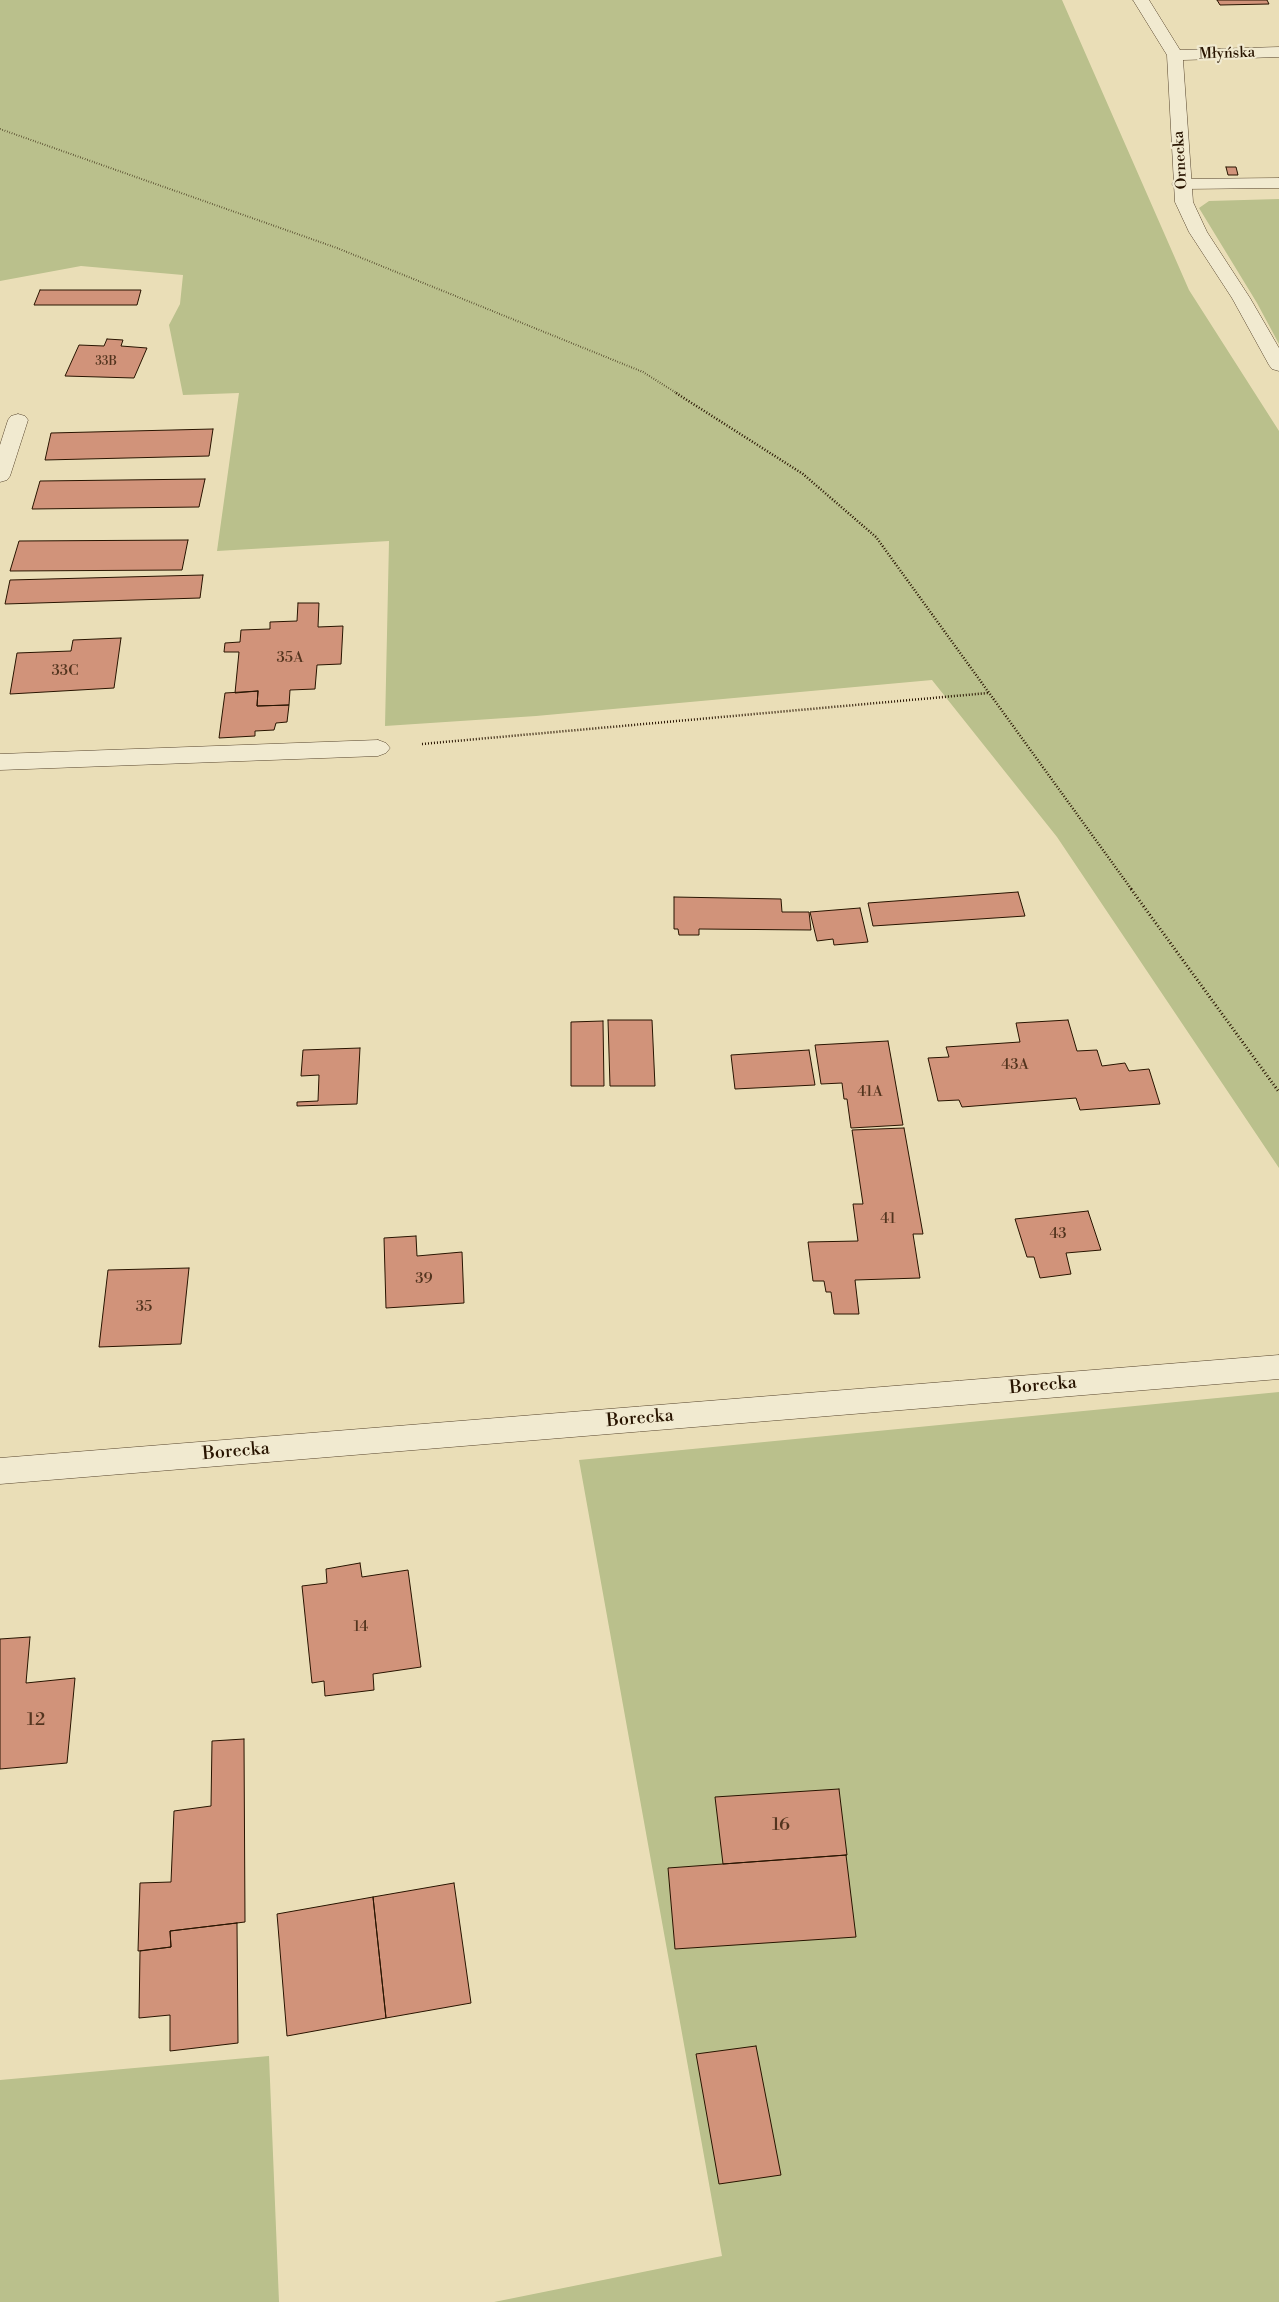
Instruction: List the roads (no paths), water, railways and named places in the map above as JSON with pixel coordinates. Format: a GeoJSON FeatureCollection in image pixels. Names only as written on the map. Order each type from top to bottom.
{"type":"FeatureCollection","features":[{"type":"Feature","properties":{"kind":"street","name":"Ornecka"},"geometry":{"type":"LineString","coordinates":[[1141,0],[1175,55],[1181,184],[1184,202],[1198,232],[1241,298],[1279,365]]}},
{"type":"Feature","properties":{"kind":"street","name":"Młyńska"},"geometry":{"type":"LineString","coordinates":[[1175,55],[1279,52]]}},
{"type":"Feature","properties":{"kind":"street"},"geometry":{"type":"LineString","coordinates":[[1181,184],[1279,183]]}},
{"type":"Feature","properties":{"kind":"street"},"geometry":{"type":"LineString","coordinates":[[0,476],[18,420]]}},
{"type":"Feature","properties":{"kind":"street"},"geometry":{"type":"LineString","coordinates":[[0,762],[378,748]]}},
{"type":"Feature","properties":{"kind":"street","name":"Borecka"},"geometry":{"type":"LineString","coordinates":[[0,1470],[1279,1367]]}}]}
